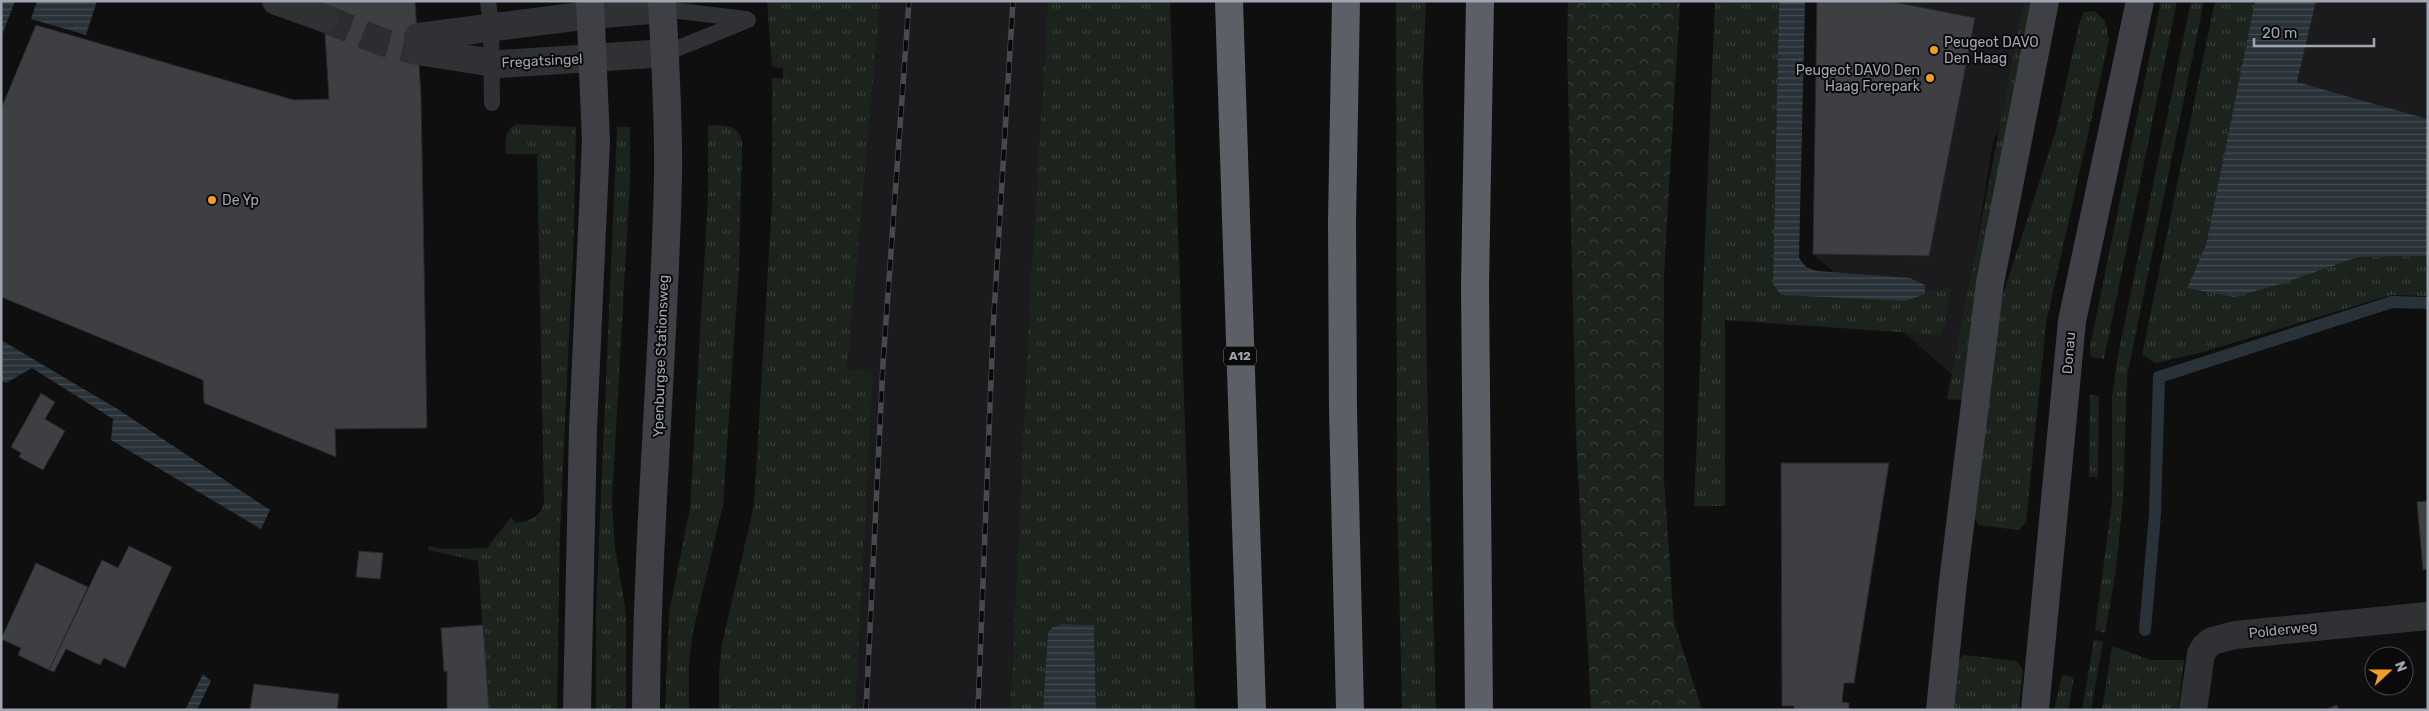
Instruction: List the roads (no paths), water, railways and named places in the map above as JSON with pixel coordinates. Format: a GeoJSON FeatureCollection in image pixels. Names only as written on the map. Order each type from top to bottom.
{"type":"FeatureCollection","features":[{"type":"Feature","properties":{"kind":"highway","name":"A12"},"geometry":{"type":"LineString","coordinates":[[1229,1],[1252,710]]}},
{"type":"Feature","properties":{"kind":"highway"},"geometry":{"type":"LineString","coordinates":[[1346,1],[1342,221],[1343,410],[1350,710]]}},
{"type":"Feature","properties":{"kind":"highway"},"geometry":{"type":"LineString","coordinates":[[1479,710],[1475,286],[1480,1]]}},
{"type":"Feature","properties":{"kind":"main road"},"geometry":{"type":"LineString","coordinates":[[1940,710],[1953,582],[1990,283],[2045,1]]}},
{"type":"Feature","properties":{"kind":"main road","name":"Donau"},"geometry":{"type":"LineString","coordinates":[[2035,710],[2072,321],[2140,1]]}},
{"type":"Feature","properties":{"kind":"main road","name":"Ypenburgse Stationsweg"},"geometry":{"type":"LineString","coordinates":[[646,710],[649,559],[657,444],[668,177],[666,53],[662,5]]}},
{"type":"Feature","properties":{"kind":"main road"},"geometry":{"type":"LineString","coordinates":[[577,710],[583,429],[596,141],[590,8]]}},
{"type":"Feature","properties":{"kind":"street"},"geometry":{"type":"LineString","coordinates":[[276,1],[324,18]]}},
{"type":"Feature","properties":{"kind":"street","name":"Fregatsingel"},"geometry":{"type":"LineString","coordinates":[[662,5],[490,14],[418,44],[492,63],[528,64],[666,53]]}},
{"type":"Feature","properties":{"kind":"street","name":"Polderweg"},"geometry":{"type":"LineString","coordinates":[[2193,710],[2201,654],[2205,646],[2212,641],[2250,633],[2428,616]]}},
{"type":"Feature","properties":{"kind":"lane"},"geometry":{"type":"LineString","coordinates":[[662,5],[748,20],[666,53]]}},
{"type":"Feature","properties":{"kind":"lane"},"geometry":{"type":"LineString","coordinates":[[490,14],[492,103]]}},
{"type":"Feature","properties":{"kind":"waterway"},"geometry":{"type":"LineString","coordinates":[[2145,630],[2155,514],[2159,377],[2392,302],[2428,303]]}},
{"type":"Feature","properties":{"kind":"tunnel"},"geometry":{"type":"LineString","coordinates":[[324,18],[382,42],[418,51]]}},
{"type":"Feature","properties":{"kind":"railway"},"geometry":{"type":"LineString","coordinates":[[866,710],[883,363],[909,1]]}},
{"type":"Feature","properties":{"kind":"railway"},"geometry":{"type":"LineString","coordinates":[[978,710],[993,330],[1013,1]]}},
{"type":"Feature","properties":{"kind":"place","name":"Peugeot DAVO Den Haag"},"geometry":{"type":"Point","coordinates":[1934,50]}},
{"type":"Feature","properties":{"kind":"place","name":"Peugeot DAVO Den Haag Forepark"},"geometry":{"type":"Point","coordinates":[1930,78]}},
{"type":"Feature","properties":{"kind":"place","name":"De Yp"},"geometry":{"type":"Point","coordinates":[212,200]}}]}
